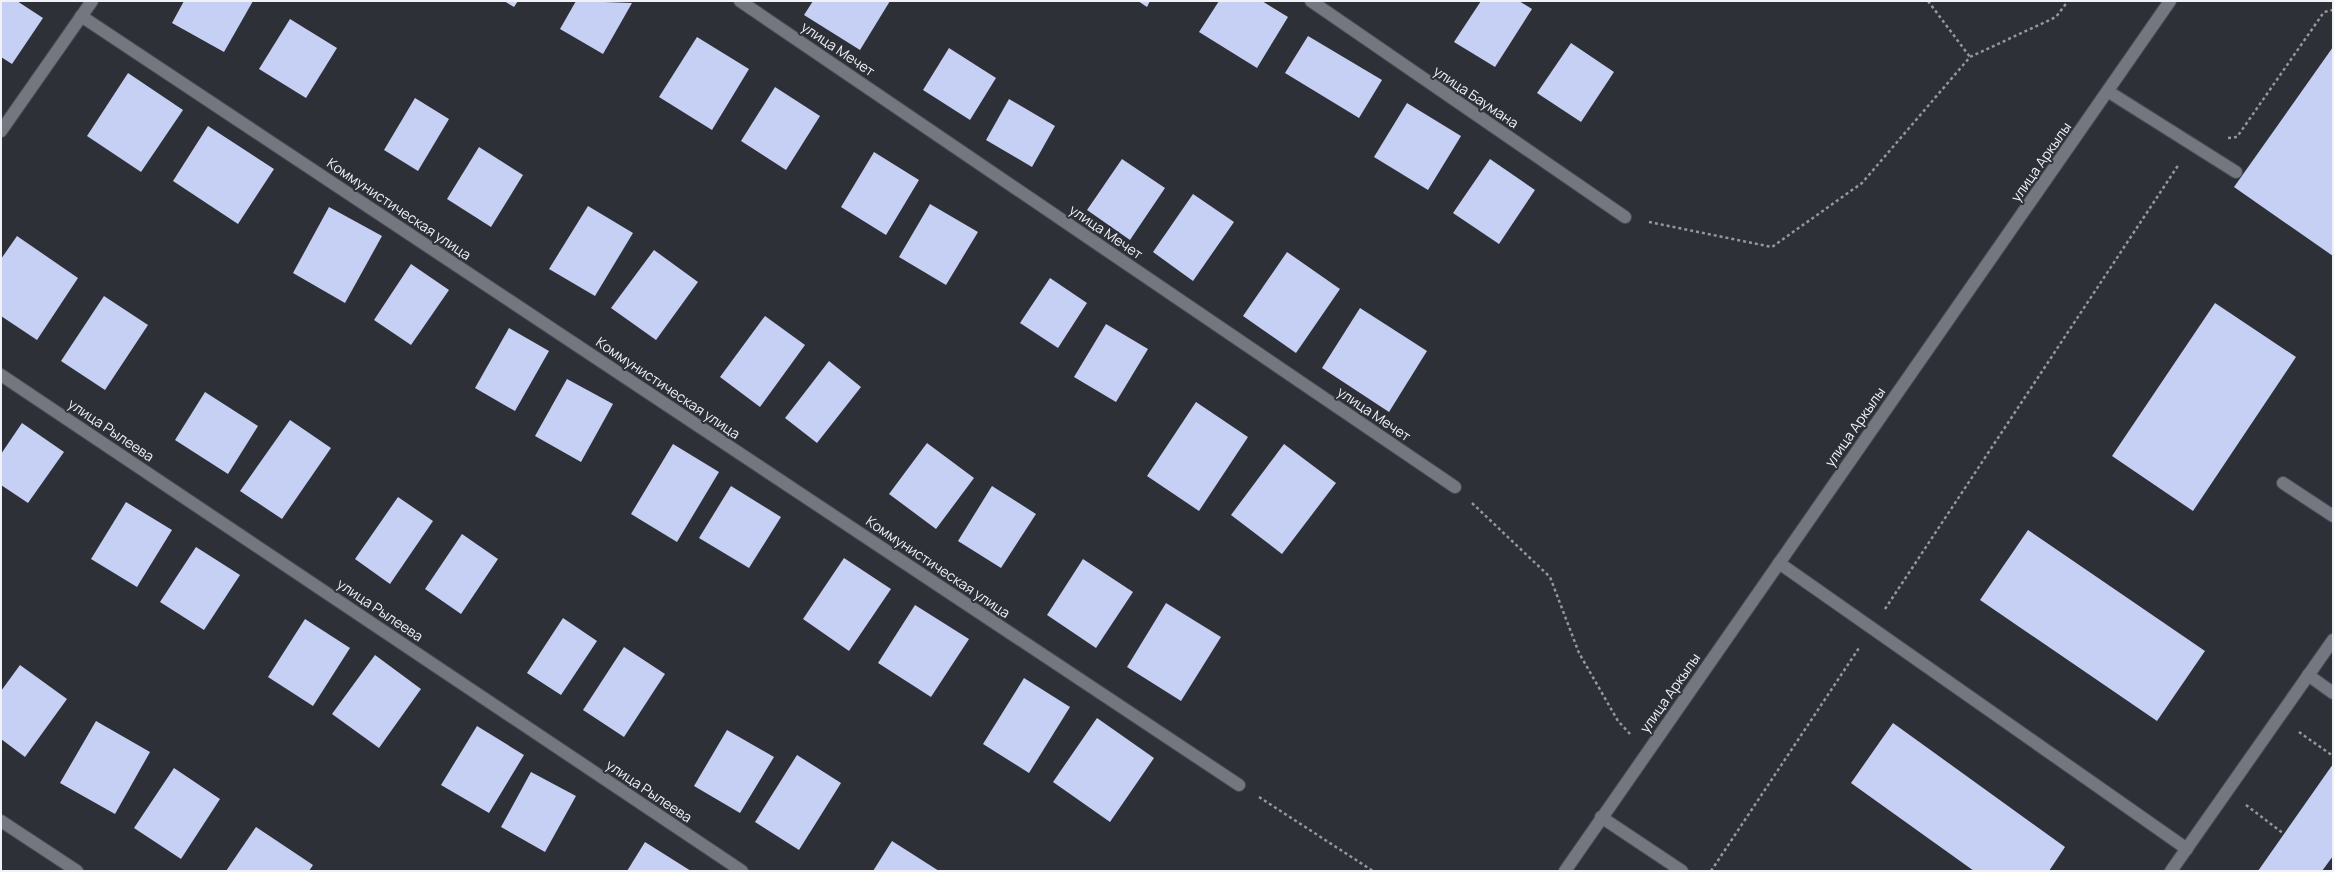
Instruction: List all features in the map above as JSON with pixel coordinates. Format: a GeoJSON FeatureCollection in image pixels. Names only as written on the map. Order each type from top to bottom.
{"type":"FeatureCollection","features":[{"type":"Feature","properties":{"kind":"street"},"geometry":{"type":"LineString","coordinates":[[1,131],[92,1]]}},
{"type":"Feature","properties":{"kind":"street","name":"улица Мечет"},"geometry":{"type":"LineString","coordinates":[[740,1],[1455,487]]}},
{"type":"Feature","properties":{"kind":"street","name":"улица Баумана"},"geometry":{"type":"LineString","coordinates":[[1311,1],[1625,217]]}},
{"type":"Feature","properties":{"kind":"street","name":"улица Аркылы"},"geometry":{"type":"LineString","coordinates":[[1565,871],[1647,751],[2109,92],[2170,1]]}},
{"type":"Feature","properties":{"kind":"street","name":"Коммунистическая улица"},"geometry":{"type":"LineString","coordinates":[[81,16],[1239,784]]}},
{"type":"Feature","properties":{"kind":"street"},"geometry":{"type":"LineString","coordinates":[[2109,92],[2236,172]]}},
{"type":"Feature","properties":{"kind":"street","name":"улица Рылеева"},"geometry":{"type":"LineString","coordinates":[[1,375],[742,871]]}},
{"type":"Feature","properties":{"kind":"street"},"geometry":{"type":"LineString","coordinates":[[2283,483],[2333,516]]}},
{"type":"Feature","properties":{"kind":"street"},"geometry":{"type":"LineString","coordinates":[[1779,563],[2187,849]]}},
{"type":"Feature","properties":{"kind":"street"},"geometry":{"type":"LineString","coordinates":[[2171,871],[2333,640]]}},
{"type":"Feature","properties":{"kind":"street"},"geometry":{"type":"LineString","coordinates":[[2308,676],[2333,693]]}},
{"type":"Feature","properties":{"kind":"street"},"geometry":{"type":"LineString","coordinates":[[1601,817],[1682,871]]}},
{"type":"Feature","properties":{"kind":"street"},"geometry":{"type":"LineString","coordinates":[[2,825],[77,871]]}},
{"type":"Feature","properties":{"kind":"path"},"geometry":{"type":"LineString","coordinates":[[1928,1],[1970,58]]}},
{"type":"Feature","properties":{"kind":"path"},"geometry":{"type":"LineString","coordinates":[[1625,217],[1772,247],[1862,184],[1970,58],[2056,17],[2068,1]]}},
{"type":"Feature","properties":{"kind":"path"},"geometry":{"type":"LineString","coordinates":[[1711,871],[2192,143],[2237,137],[2324,12],[2333,10]]}},
{"type":"Feature","properties":{"kind":"path"},"geometry":{"type":"LineString","coordinates":[[1455,487],[1550,577],[1579,653],[1618,721],[1647,751]]}},
{"type":"Feature","properties":{"kind":"path"},"geometry":{"type":"LineString","coordinates":[[2278,718],[2333,756]]}},
{"type":"Feature","properties":{"kind":"path"},"geometry":{"type":"LineString","coordinates":[[1239,784],[1373,871]]}},
{"type":"Feature","properties":{"kind":"path"},"geometry":{"type":"LineString","coordinates":[[2227,791],[2284,834]]}},
{"type":"Feature","properties":{"kind":"building"},"geometry":{"type":"Polygon","coordinates":[[[1,1],[17,1],[43,18],[12,64],[1,57],[1,1]]]}},
{"type":"Feature","properties":{"kind":"building"},"geometry":{"type":"Polygon","coordinates":[[[184,1],[253,1],[224,52],[172,23],[184,1]]]}},
{"type":"Feature","properties":{"kind":"building"},"geometry":{"type":"Polygon","coordinates":[[[504,1],[518,1],[514,7],[504,1]]]}},
{"type":"Feature","properties":{"kind":"building"},"geometry":{"type":"Polygon","coordinates":[[[576,1],[632,3],[603,54],[560,29],[576,1]]]}},
{"type":"Feature","properties":{"kind":"building"},"geometry":{"type":"Polygon","coordinates":[[[813,1],[890,1],[860,50],[804,15],[813,1]]]}},
{"type":"Feature","properties":{"kind":"building"},"geometry":{"type":"Polygon","coordinates":[[[1138,1],[1150,1],[1147,7],[1138,1]]]}},
{"type":"Feature","properties":{"kind":"building"},"geometry":{"type":"Polygon","coordinates":[[[1219,1],[1262,1],[1288,17],[1257,68],[1199,32],[1219,1]]]}},
{"type":"Feature","properties":{"kind":"building"},"geometry":{"type":"Polygon","coordinates":[[[1481,1],[1519,1],[1532,9],[1495,67],[1454,42],[1481,1]]]}},
{"type":"Feature","properties":{"kind":"building"},"geometry":{"type":"Polygon","coordinates":[[[290,19],[337,48],[306,98],[259,69],[290,19]]]}},
{"type":"Feature","properties":{"kind":"building"},"geometry":{"type":"Polygon","coordinates":[[[1308,36],[1382,80],[1359,118],[1285,73],[1308,36]]]}},
{"type":"Feature","properties":{"kind":"building"},"geometry":{"type":"Polygon","coordinates":[[[697,37],[749,69],[712,130],[659,97],[697,37]]]}},
{"type":"Feature","properties":{"kind":"building"},"geometry":{"type":"Polygon","coordinates":[[[1571,43],[1614,72],[1581,122],[1537,93],[1571,43]]]}},
{"type":"Feature","properties":{"kind":"building"},"geometry":{"type":"Polygon","coordinates":[[[2333,47],[2333,256],[2234,187],[2333,47]]]}},
{"type":"Feature","properties":{"kind":"building"},"geometry":{"type":"Polygon","coordinates":[[[949,48],[996,78],[970,120],[923,90],[949,48]]]}},
{"type":"Feature","properties":{"kind":"building"},"geometry":{"type":"Polygon","coordinates":[[[128,73],[183,110],[141,172],[87,136],[128,73]]]}},
{"type":"Feature","properties":{"kind":"building"},"geometry":{"type":"Polygon","coordinates":[[[775,87],[820,116],[786,170],[741,141],[775,87]]]}},
{"type":"Feature","properties":{"kind":"building"},"geometry":{"type":"Polygon","coordinates":[[[415,98],[449,119],[418,171],[384,150],[415,98]]]}},
{"type":"Feature","properties":{"kind":"building"},"geometry":{"type":"Polygon","coordinates":[[[1009,99],[1055,126],[1032,167],[986,140],[1009,99]]]}},
{"type":"Feature","properties":{"kind":"building"},"geometry":{"type":"Polygon","coordinates":[[[1407,103],[1461,136],[1428,190],[1374,157],[1407,103]]]}},
{"type":"Feature","properties":{"kind":"building"},"geometry":{"type":"Polygon","coordinates":[[[208,126],[274,169],[238,224],[173,181],[208,126]]]}},
{"type":"Feature","properties":{"kind":"building"},"geometry":{"type":"Polygon","coordinates":[[[479,147],[523,175],[491,227],[447,199],[479,147]]]}},
{"type":"Feature","properties":{"kind":"building"},"geometry":{"type":"Polygon","coordinates":[[[874,152],[919,180],[886,235],[841,207],[874,152]]]}},
{"type":"Feature","properties":{"kind":"building"},"geometry":{"type":"Polygon","coordinates":[[[1122,159],[1165,188],[1130,240],[1087,210],[1122,159]]]}},
{"type":"Feature","properties":{"kind":"building"},"geometry":{"type":"Polygon","coordinates":[[[1490,159],[1535,190],[1499,244],[1453,213],[1490,159]]]}},
{"type":"Feature","properties":{"kind":"building"},"geometry":{"type":"Polygon","coordinates":[[[1193,194],[1234,222],[1193,281],[1153,252],[1193,194]]]}},
{"type":"Feature","properties":{"kind":"building"},"geometry":{"type":"Polygon","coordinates":[[[930,204],[978,232],[946,285],[899,257],[930,204]]]}},
{"type":"Feature","properties":{"kind":"building"},"geometry":{"type":"Polygon","coordinates":[[[588,206],[633,233],[595,296],[549,269],[588,206]]]}},
{"type":"Feature","properties":{"kind":"building"},"geometry":{"type":"Polygon","coordinates":[[[329,207],[382,236],[345,303],[293,273],[329,207]]]}},
{"type":"Feature","properties":{"kind":"building"},"geometry":{"type":"Polygon","coordinates":[[[17,236],[78,278],[37,340],[1,316],[1,259],[17,236]]]}},
{"type":"Feature","properties":{"kind":"building"},"geometry":{"type":"Polygon","coordinates":[[[654,250],[698,282],[656,340],[611,308],[654,250]]]}},
{"type":"Feature","properties":{"kind":"building"},"geometry":{"type":"Polygon","coordinates":[[[1287,252],[1340,289],[1296,353],[1243,316],[1287,252]]]}},
{"type":"Feature","properties":{"kind":"building"},"geometry":{"type":"Polygon","coordinates":[[[411,264],[449,290],[411,345],[374,320],[411,264]]]}},
{"type":"Feature","properties":{"kind":"building"},"geometry":{"type":"Polygon","coordinates":[[[1050,278],[1087,303],[1058,348],[1020,323],[1050,278]]]}},
{"type":"Feature","properties":{"kind":"building"},"geometry":{"type":"Polygon","coordinates":[[[104,296],[148,325],[105,390],[61,361],[104,296]]]}},
{"type":"Feature","properties":{"kind":"building"},"geometry":{"type":"Polygon","coordinates":[[[2215,303],[2296,357],[2193,511],[2112,456],[2215,303]]]}},
{"type":"Feature","properties":{"kind":"building"},"geometry":{"type":"Polygon","coordinates":[[[1360,308],[1427,351],[1389,412],[1322,368],[1360,308]]]}},
{"type":"Feature","properties":{"kind":"building"},"geometry":{"type":"Polygon","coordinates":[[[765,316],[805,345],[760,407],[720,377],[765,316]]]}},
{"type":"Feature","properties":{"kind":"building"},"geometry":{"type":"Polygon","coordinates":[[[1106,324],[1148,349],[1116,402],[1074,377],[1106,324]]]}},
{"type":"Feature","properties":{"kind":"building"},"geometry":{"type":"Polygon","coordinates":[[[509,328],[549,351],[515,411],[475,388],[509,328]]]}},
{"type":"Feature","properties":{"kind":"building"},"geometry":{"type":"Polygon","coordinates":[[[829,361],[861,387],[817,443],[785,418],[829,361]]]}},
{"type":"Feature","properties":{"kind":"building"},"geometry":{"type":"Polygon","coordinates":[[[567,379],[613,404],[581,462],[535,436],[567,379]]]}},
{"type":"Feature","properties":{"kind":"building"},"geometry":{"type":"Polygon","coordinates":[[[205,392],[258,426],[228,474],[175,440],[205,392]]]}},
{"type":"Feature","properties":{"kind":"building"},"geometry":{"type":"Polygon","coordinates":[[[1196,402],[1248,437],[1199,511],[1147,476],[1196,402]]]}},
{"type":"Feature","properties":{"kind":"building"},"geometry":{"type":"Polygon","coordinates":[[[290,420],[331,448],[282,519],[240,491],[290,420]]]}},
{"type":"Feature","properties":{"kind":"building"},"geometry":{"type":"Polygon","coordinates":[[[22,423],[64,452],[28,503],[1,485],[1,454],[22,423]]]}},
{"type":"Feature","properties":{"kind":"building"},"geometry":{"type":"Polygon","coordinates":[[[927,443],[974,478],[936,529],[889,494],[927,443]]]}},
{"type":"Feature","properties":{"kind":"building"},"geometry":{"type":"Polygon","coordinates":[[[673,444],[719,472],[677,542],[631,514],[673,444]]]}},
{"type":"Feature","properties":{"kind":"building"},"geometry":{"type":"Polygon","coordinates":[[[1284,444],[1336,483],[1282,554],[1231,515],[1284,444]]]}},
{"type":"Feature","properties":{"kind":"building"},"geometry":{"type":"Polygon","coordinates":[[[731,486],[781,517],[749,568],[699,538],[731,486]]]}},
{"type":"Feature","properties":{"kind":"building"},"geometry":{"type":"Polygon","coordinates":[[[992,486],[1036,514],[1001,568],[958,541],[992,486]]]}},
{"type":"Feature","properties":{"kind":"building"},"geometry":{"type":"Polygon","coordinates":[[[398,497],[433,521],[390,584],[355,559],[398,497]]]}},
{"type":"Feature","properties":{"kind":"building"},"geometry":{"type":"Polygon","coordinates":[[[126,502],[172,530],[137,587],[91,559],[126,502]]]}},
{"type":"Feature","properties":{"kind":"building"},"geometry":{"type":"Polygon","coordinates":[[[2028,530],[2205,651],[2157,721],[1980,600],[2028,530]]]}},
{"type":"Feature","properties":{"kind":"building"},"geometry":{"type":"Polygon","coordinates":[[[462,534],[498,559],[461,614],[425,589],[462,534]]]}},
{"type":"Feature","properties":{"kind":"building"},"geometry":{"type":"Polygon","coordinates":[[[196,547],[240,575],[204,630],[160,602],[196,547]]]}},
{"type":"Feature","properties":{"kind":"building"},"geometry":{"type":"Polygon","coordinates":[[[844,558],[891,589],[849,651],[803,619],[844,558]]]}},
{"type":"Feature","properties":{"kind":"building"},"geometry":{"type":"Polygon","coordinates":[[[1083,559],[1133,592],[1096,648],[1047,615],[1083,559]]]}},
{"type":"Feature","properties":{"kind":"building"},"geometry":{"type":"Polygon","coordinates":[[[1166,603],[1221,637],[1181,701],[1127,667],[1166,603]]]}},
{"type":"Feature","properties":{"kind":"building"},"geometry":{"type":"Polygon","coordinates":[[[915,605],[969,639],[931,697],[878,663],[915,605]]]}},
{"type":"Feature","properties":{"kind":"building"},"geometry":{"type":"Polygon","coordinates":[[[563,618],[597,641],[561,695],[527,673],[563,618]]]}},
{"type":"Feature","properties":{"kind":"building"},"geometry":{"type":"Polygon","coordinates":[[[305,619],[350,648],[313,706],[268,677],[305,619]]]}},
{"type":"Feature","properties":{"kind":"building"},"geometry":{"type":"Polygon","coordinates":[[[624,647],[665,674],[624,737],[583,710],[624,647]]]}},
{"type":"Feature","properties":{"kind":"building"},"geometry":{"type":"Polygon","coordinates":[[[375,655],[421,689],[379,748],[332,714],[375,655]]]}},
{"type":"Feature","properties":{"kind":"building"},"geometry":{"type":"Polygon","coordinates":[[[20,665],[67,699],[25,757],[1,739],[1,691],[20,665]]]}},
{"type":"Feature","properties":{"kind":"building"},"geometry":{"type":"Polygon","coordinates":[[[1024,678],[1070,707],[1029,773],[983,744],[1024,678]]]}},
{"type":"Feature","properties":{"kind":"building"},"geometry":{"type":"Polygon","coordinates":[[[1097,718],[1154,758],[1110,822],[1053,782],[1097,718]]]}},
{"type":"Feature","properties":{"kind":"building"},"geometry":{"type":"Polygon","coordinates":[[[96,721],[150,752],[115,814],[60,783],[96,721]]]}},
{"type":"Feature","properties":{"kind":"building"},"geometry":{"type":"Polygon","coordinates":[[[1893,723],[2065,847],[2049,871],[1974,871],[1851,783],[1893,723]]]}},
{"type":"Feature","properties":{"kind":"building"},"geometry":{"type":"Polygon","coordinates":[[[477,726],[524,755],[489,813],[441,785],[477,726]]]}},
{"type":"Feature","properties":{"kind":"building"},"geometry":{"type":"Polygon","coordinates":[[[727,730],[774,757],[740,813],[694,786],[727,730]]]}},
{"type":"Feature","properties":{"kind":"building"},"geometry":{"type":"Polygon","coordinates":[[[797,755],[841,783],[799,850],[755,822],[797,755]]]}},
{"type":"Feature","properties":{"kind":"building"},"geometry":{"type":"Polygon","coordinates":[[[2333,764],[2333,856],[2322,871],[2258,871],[2333,764]]]}},
{"type":"Feature","properties":{"kind":"building"},"geometry":{"type":"Polygon","coordinates":[[[174,768],[220,799],[181,859],[134,828],[174,768]]]}},
{"type":"Feature","properties":{"kind":"building"},"geometry":{"type":"Polygon","coordinates":[[[531,772],[576,796],[545,852],[501,827],[531,772]]]}},
{"type":"Feature","properties":{"kind":"building"},"geometry":{"type":"Polygon","coordinates":[[[256,827],[313,865],[309,871],[226,871],[256,827]]]}},
{"type":"Feature","properties":{"kind":"building"},"geometry":{"type":"Polygon","coordinates":[[[892,841],[939,871],[873,871],[892,841]]]}},
{"type":"Feature","properties":{"kind":"building"},"geometry":{"type":"Polygon","coordinates":[[[645,842],[691,871],[627,871],[645,842]]]}}]}
